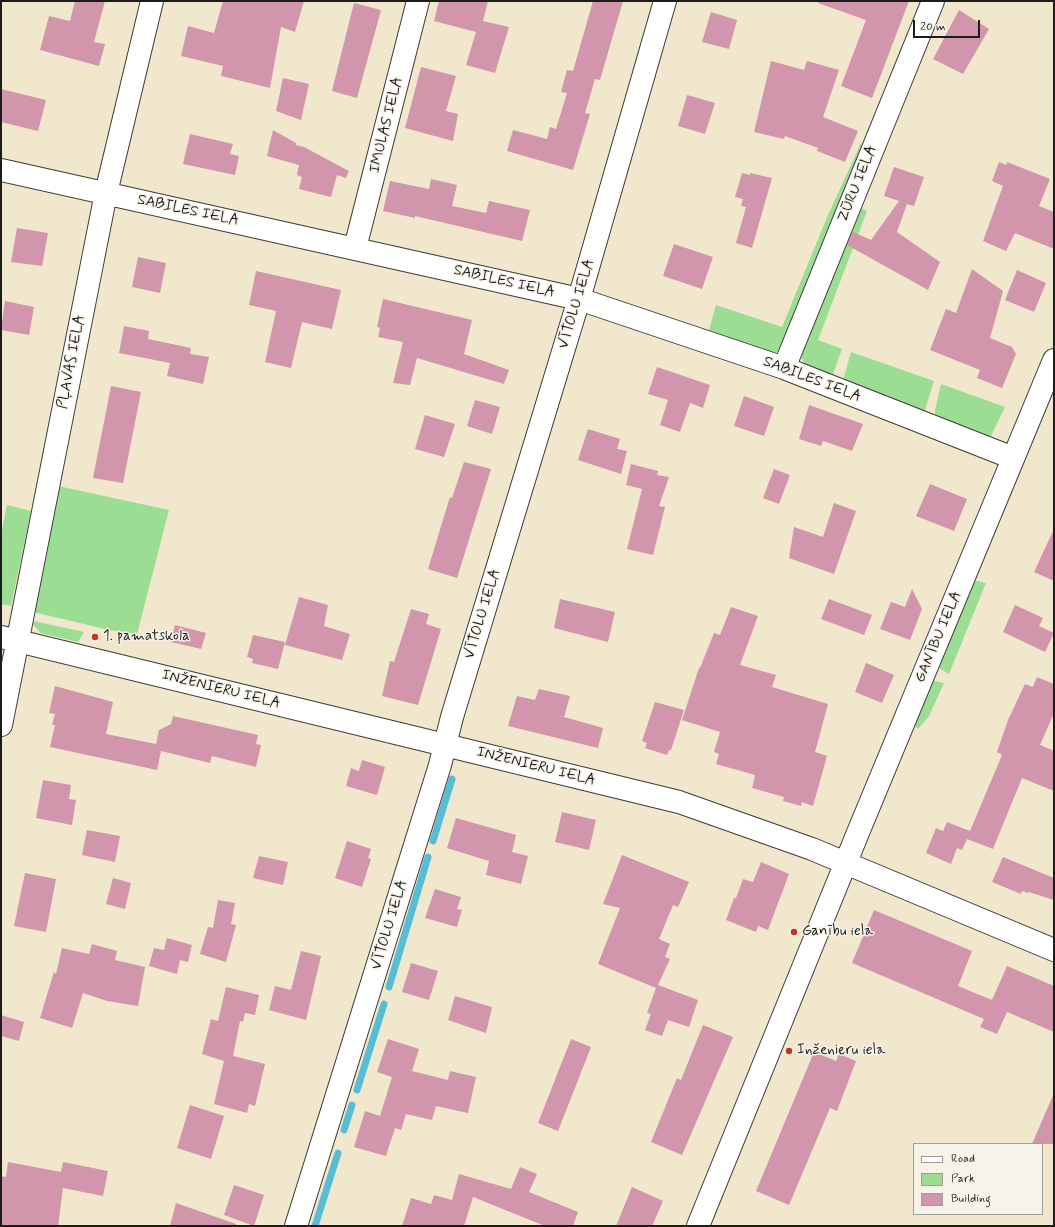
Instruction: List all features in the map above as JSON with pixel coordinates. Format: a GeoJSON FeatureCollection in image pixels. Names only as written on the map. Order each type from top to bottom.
{"type":"FeatureCollection","features":[{"type":"Feature","properties":{"kind":"street","name":"PĻAVAS IELA"},"geometry":{"type":"LineString","coordinates":[[1,725],[9,639],[106,193],[152,1]]}},
{"type":"Feature","properties":{"kind":"street","name":"IMULAS IELA"},"geometry":{"type":"LineString","coordinates":[[355,248],[418,1]]}},
{"type":"Feature","properties":{"kind":"street","name":"VĪTOLU IELA"},"geometry":{"type":"LineString","coordinates":[[296,1226],[438,772],[444,745],[579,299],[665,1]]}},
{"type":"Feature","properties":{"kind":"street","name":"ZŪRU IELA"},"geometry":{"type":"LineString","coordinates":[[784,368],[933,1]]}},
{"type":"Feature","properties":{"kind":"street","name":"SABILES IELA"},"geometry":{"type":"LineString","coordinates":[[1,170],[579,299],[784,368],[1014,458]]}},
{"type":"Feature","properties":{"kind":"street","name":"GANĪBU IELA"},"geometry":{"type":"LineString","coordinates":[[698,1226],[1054,360]]}},
{"type":"Feature","properties":{"kind":"street","name":"INŽENIERU IELA"},"geometry":{"type":"LineString","coordinates":[[9,639],[679,802],[812,849],[1054,950]]}},
{"type":"Feature","properties":{"kind":"green space"},"geometry":{"type":"Polygon","coordinates":[[[861,143],[862,148],[786,344],[777,352],[769,353],[709,330],[716,305],[782,327],[828,215],[861,143]]]}},
{"type":"Feature","properties":{"kind":"green space"},"geometry":{"type":"Polygon","coordinates":[[[858,207],[867,211],[818,340],[842,349],[832,377],[804,364],[800,353],[858,207]]]}},
{"type":"Feature","properties":{"kind":"green space"},"geometry":{"type":"Polygon","coordinates":[[[851,352],[934,381],[924,413],[843,381],[851,352]]]}},
{"type":"Feature","properties":{"kind":"green space"},"geometry":{"type":"Polygon","coordinates":[[[941,384],[1005,407],[991,436],[985,438],[935,418],[935,410],[941,384]]]}},
{"type":"Feature","properties":{"kind":"green space"},"geometry":{"type":"Polygon","coordinates":[[[58,486],[169,510],[137,634],[109,630],[29,611],[58,486]]]}},
{"type":"Feature","properties":{"kind":"green space"},"geometry":{"type":"Polygon","coordinates":[[[7,505],[31,511],[11,606],[1,604],[1,535],[7,505]]]}},
{"type":"Feature","properties":{"kind":"green space"},"geometry":{"type":"Polygon","coordinates":[[[978,581],[986,583],[949,674],[939,668],[940,661],[971,582],[978,581]]]}},
{"type":"Feature","properties":{"kind":"green space"},"geometry":{"type":"Polygon","coordinates":[[[29,620],[84,632],[78,642],[41,633],[29,620]]]}},
{"type":"Feature","properties":{"kind":"green space"},"geometry":{"type":"Polygon","coordinates":[[[934,681],[944,683],[929,716],[918,729],[914,725],[931,683],[934,681]]]}},
{"type":"Feature","properties":{"kind":"building"},"geometry":{"type":"Polygon","coordinates":[[[75,1],[105,1],[94,42],[105,44],[99,66],[40,50],[49,16],[70,21],[75,1]]]}},
{"type":"Feature","properties":{"kind":"building"},"geometry":{"type":"Polygon","coordinates":[[[223,1],[304,1],[295,32],[281,27],[270,88],[221,76],[223,66],[181,56],[188,26],[214,33],[223,1]]]}},
{"type":"Feature","properties":{"kind":"building"},"geometry":{"type":"Polygon","coordinates":[[[439,1],[488,1],[483,21],[509,27],[495,73],[466,65],[476,32],[434,21],[439,1]]]}},
{"type":"Feature","properties":{"kind":"building"},"geometry":{"type":"Polygon","coordinates":[[[593,1],[623,1],[600,80],[595,79],[585,113],[590,114],[573,170],[507,151],[513,130],[547,139],[550,127],[556,129],[567,93],[561,92],[567,70],[573,71],[593,1]]]}},
{"type":"Feature","properties":{"kind":"building"},"geometry":{"type":"Polygon","coordinates":[[[819,1],[909,1],[872,98],[841,86],[866,20],[818,3],[819,1]]]}},
{"type":"Feature","properties":{"kind":"building"},"geometry":{"type":"Polygon","coordinates":[[[354,3],[381,10],[357,98],[332,91],[354,3]]]}},
{"type":"Feature","properties":{"kind":"building"},"geometry":{"type":"Polygon","coordinates":[[[959,10],[989,29],[963,74],[933,59],[959,10]]]}},
{"type":"Feature","properties":{"kind":"building"},"geometry":{"type":"Polygon","coordinates":[[[711,12],[737,20],[729,49],[702,42],[711,12]]]}},
{"type":"Feature","properties":{"kind":"building"},"geometry":{"type":"Polygon","coordinates":[[[771,61],[804,70],[807,61],[839,70],[823,117],[858,131],[845,162],[817,151],[818,148],[785,136],[784,139],[754,132],[771,61]]]}},
{"type":"Feature","properties":{"kind":"building"},"geometry":{"type":"Polygon","coordinates":[[[421,67],[456,76],[446,111],[458,114],[453,141],[405,128],[421,67]]]}},
{"type":"Feature","properties":{"kind":"building"},"geometry":{"type":"Polygon","coordinates":[[[283,78],[309,84],[301,120],[276,111],[283,78]]]}},
{"type":"Feature","properties":{"kind":"building"},"geometry":{"type":"Polygon","coordinates":[[[1,89],[46,100],[38,131],[1,122],[1,89]]]}},
{"type":"Feature","properties":{"kind":"building"},"geometry":{"type":"Polygon","coordinates":[[[687,95],[715,103],[705,134],[678,126],[687,95]]]}},
{"type":"Feature","properties":{"kind":"building"},"geometry":{"type":"Polygon","coordinates":[[[273,130],[296,143],[296,145],[304,147],[349,171],[346,178],[337,175],[331,197],[299,189],[302,177],[297,175],[299,165],[267,156],[273,130]]]}},
{"type":"Feature","properties":{"kind":"building"},"geometry":{"type":"Polygon","coordinates":[[[190,134],[233,144],[230,154],[239,156],[235,175],[183,164],[190,134]]]}},
{"type":"Feature","properties":{"kind":"building"},"geometry":{"type":"Polygon","coordinates":[[[999,162],[1006,165],[1007,162],[1050,179],[1039,206],[1054,212],[1054,249],[1015,233],[1006,251],[983,241],[1003,186],[992,181],[999,162]]]}},
{"type":"Feature","properties":{"kind":"building"},"geometry":{"type":"Polygon","coordinates":[[[894,167],[924,177],[914,206],[907,204],[897,232],[940,262],[928,290],[847,245],[853,232],[871,240],[899,201],[884,196],[894,167]]]}},
{"type":"Feature","properties":{"kind":"building"},"geometry":{"type":"Polygon","coordinates":[[[742,173],[750,175],[750,173],[772,178],[752,248],[736,243],[746,207],[741,206],[743,199],[735,197],[742,173]]]}},
{"type":"Feature","properties":{"kind":"building"},"geometry":{"type":"Polygon","coordinates":[[[431,179],[457,185],[452,206],[486,213],[489,201],[530,210],[522,241],[415,216],[415,218],[383,211],[390,181],[429,189],[431,179]]]}},
{"type":"Feature","properties":{"kind":"building"},"geometry":{"type":"Polygon","coordinates":[[[17,228],[48,233],[42,266],[11,262],[17,228]]]}},
{"type":"Feature","properties":{"kind":"building"},"geometry":{"type":"Polygon","coordinates":[[[674,244],[713,257],[702,289],[663,276],[674,244]]]}},
{"type":"Feature","properties":{"kind":"building"},"geometry":{"type":"Polygon","coordinates":[[[138,257],[166,263],[160,293],[132,287],[138,257]]]}},
{"type":"Feature","properties":{"kind":"building"},"geometry":{"type":"Polygon","coordinates":[[[972,269],[1003,291],[990,338],[1012,347],[1016,354],[1002,388],[977,378],[980,370],[930,350],[946,309],[956,313],[972,269]]]}},
{"type":"Feature","properties":{"kind":"building"},"geometry":{"type":"Polygon","coordinates":[[[1017,270],[1046,283],[1034,312],[1005,300],[1017,270]]]}},
{"type":"Feature","properties":{"kind":"building"},"geometry":{"type":"Polygon","coordinates":[[[256,271],[341,290],[332,329],[302,322],[291,368],[265,362],[276,311],[249,305],[256,271]]]}},
{"type":"Feature","properties":{"kind":"building"},"geometry":{"type":"Polygon","coordinates":[[[383,299],[472,320],[464,354],[509,370],[504,384],[417,358],[410,385],[393,383],[403,342],[378,337],[380,328],[377,327],[383,299]]]}},
{"type":"Feature","properties":{"kind":"building"},"geometry":{"type":"Polygon","coordinates":[[[5,301],[34,307],[29,335],[1,330],[5,301]]]}},
{"type":"Feature","properties":{"kind":"building"},"geometry":{"type":"Polygon","coordinates":[[[124,326],[149,331],[148,339],[191,348],[190,354],[209,357],[203,384],[167,376],[170,363],[119,353],[124,326]]]}},
{"type":"Feature","properties":{"kind":"building"},"geometry":{"type":"Polygon","coordinates":[[[657,367],[710,385],[703,408],[690,403],[680,432],[660,425],[668,400],[648,394],[657,367]]]}},
{"type":"Feature","properties":{"kind":"building"},"geometry":{"type":"Polygon","coordinates":[[[111,386],[141,392],[123,483],[93,478],[111,386]]]}},
{"type":"Feature","properties":{"kind":"building"},"geometry":{"type":"Polygon","coordinates":[[[744,396],[774,407],[764,436],[734,426],[744,396]]]}},
{"type":"Feature","properties":{"kind":"building"},"geometry":{"type":"Polygon","coordinates":[[[475,400],[500,407],[492,434],[467,426],[475,400]]]}},
{"type":"Feature","properties":{"kind":"building"},"geometry":{"type":"Polygon","coordinates":[[[809,405],[863,424],[852,451],[823,441],[821,446],[799,439],[809,405]]]}},
{"type":"Feature","properties":{"kind":"building"},"geometry":{"type":"Polygon","coordinates":[[[425,415],[455,424],[444,457],[415,449],[425,415]]]}},
{"type":"Feature","properties":{"kind":"building"},"geometry":{"type":"Polygon","coordinates":[[[588,429],[620,439],[617,449],[627,451],[621,474],[578,460],[588,429]]]}},
{"type":"Feature","properties":{"kind":"building"},"geometry":{"type":"Polygon","coordinates":[[[464,462],[491,469],[457,578],[428,569],[450,497],[452,498],[464,462]]]}},
{"type":"Feature","properties":{"kind":"building"},"geometry":{"type":"Polygon","coordinates":[[[631,464],[658,471],[657,475],[669,477],[659,506],[665,507],[653,555],[627,549],[642,489],[626,485],[631,464]]]}},
{"type":"Feature","properties":{"kind":"building"},"geometry":{"type":"Polygon","coordinates":[[[774,469],[790,475],[779,504],[763,498],[774,469]]]}},
{"type":"Feature","properties":{"kind":"building"},"geometry":{"type":"Polygon","coordinates":[[[930,484],[967,499],[954,531],[916,516],[930,484]]]}},
{"type":"Feature","properties":{"kind":"building"},"geometry":{"type":"Polygon","coordinates":[[[834,503],[856,511],[834,574],[789,558],[794,527],[823,537],[834,503]]]}},
{"type":"Feature","properties":{"kind":"building"},"geometry":{"type":"Polygon","coordinates":[[[1054,529],[1054,581],[1034,572],[1054,529]]]}},
{"type":"Feature","properties":{"kind":"building"},"geometry":{"type":"Polygon","coordinates":[[[912,589],[922,609],[910,640],[880,629],[891,602],[905,607],[912,589]]]}},
{"type":"Feature","properties":{"kind":"building"},"geometry":{"type":"Polygon","coordinates":[[[299,597],[328,605],[324,626],[350,634],[342,660],[285,645],[299,597]]]}},
{"type":"Feature","properties":{"kind":"building"},"geometry":{"type":"Polygon","coordinates":[[[560,599],[615,612],[608,642],[554,628],[560,599]]]}},
{"type":"Feature","properties":{"kind":"building"},"geometry":{"type":"Polygon","coordinates":[[[829,599],[872,615],[864,635],[821,619],[829,599]]]}},
{"type":"Feature","properties":{"kind":"building"},"geometry":{"type":"Polygon","coordinates":[[[1015,605],[1043,618],[1039,626],[1054,633],[1045,652],[1003,632],[1015,605]]]}},
{"type":"Feature","properties":{"kind":"building"},"geometry":{"type":"Polygon","coordinates":[[[731,607],[758,616],[740,665],[776,675],[772,687],[828,704],[815,752],[827,756],[813,806],[802,802],[801,806],[783,801],[784,797],[752,788],[755,775],[716,764],[719,754],[714,752],[720,732],[682,720],[699,668],[714,633],[720,635],[731,607]]]}},
{"type":"Feature","properties":{"kind":"building"},"geometry":{"type":"Polygon","coordinates":[[[411,609],[429,614],[426,624],[441,629],[418,705],[382,696],[390,661],[394,662],[411,609]]]}},
{"type":"Feature","properties":{"kind":"building"},"geometry":{"type":"Polygon","coordinates":[[[175,625],[206,633],[201,649],[171,642],[175,625]]]}},
{"type":"Feature","properties":{"kind":"building"},"geometry":{"type":"Polygon","coordinates":[[[253,635],[285,642],[278,669],[252,663],[253,659],[247,657],[253,635]]]}},
{"type":"Feature","properties":{"kind":"building"},"geometry":{"type":"Polygon","coordinates":[[[866,663],[894,675],[882,703],[855,692],[866,663]]]}},
{"type":"Feature","properties":{"kind":"building"},"geometry":{"type":"Polygon","coordinates":[[[1037,677],[1054,684],[1054,713],[1040,745],[1054,751],[1054,791],[1022,778],[993,849],[967,839],[962,850],[957,848],[951,864],[926,853],[936,828],[943,831],[947,822],[970,831],[1002,755],[997,752],[1008,720],[1025,684],[1033,687],[1037,677]]]}},
{"type":"Feature","properties":{"kind":"building"},"geometry":{"type":"Polygon","coordinates":[[[55,686],[113,702],[106,734],[156,744],[159,730],[171,724],[173,716],[258,735],[256,744],[261,745],[256,767],[212,756],[210,763],[161,751],[157,770],[50,747],[55,725],[52,725],[55,714],[49,713],[55,686]]]}},
{"type":"Feature","properties":{"kind":"building"},"geometry":{"type":"Polygon","coordinates":[[[539,689],[570,696],[564,717],[603,728],[598,748],[508,726],[517,696],[535,700],[539,689]]]}},
{"type":"Feature","properties":{"kind":"building"},"geometry":{"type":"Polygon","coordinates":[[[655,702],[684,710],[671,750],[669,750],[667,755],[645,748],[647,743],[642,741],[655,702]]]}},
{"type":"Feature","properties":{"kind":"building"},"geometry":{"type":"Polygon","coordinates":[[[362,760],[385,767],[377,795],[346,786],[351,768],[359,771],[362,760]]]}},
{"type":"Feature","properties":{"kind":"building"},"geometry":{"type":"Polygon","coordinates":[[[43,780],[71,785],[69,799],[76,800],[72,825],[36,818],[43,780]]]}},
{"type":"Feature","properties":{"kind":"building"},"geometry":{"type":"Polygon","coordinates":[[[562,812],[596,820],[589,850],[555,842],[562,812]]]}},
{"type":"Feature","properties":{"kind":"building"},"geometry":{"type":"Polygon","coordinates":[[[456,818],[516,835],[512,852],[528,856],[521,884],[486,875],[489,861],[447,848],[456,818]]]}},
{"type":"Feature","properties":{"kind":"building"},"geometry":{"type":"Polygon","coordinates":[[[87,830],[120,836],[115,862],[82,855],[87,830]]]}},
{"type":"Feature","properties":{"kind":"building"},"geometry":{"type":"Polygon","coordinates":[[[347,841],[371,849],[368,858],[371,859],[362,887],[335,878],[347,841]]]}},
{"type":"Feature","properties":{"kind":"building"},"geometry":{"type":"Polygon","coordinates":[[[622,855],[689,882],[678,907],[673,905],[659,939],[670,944],[665,957],[670,959],[658,985],[698,1000],[689,1027],[668,1020],[662,1036],[645,1030],[651,1014],[647,1013],[656,988],[598,964],[620,908],[603,904],[622,855]]]}},
{"type":"Feature","properties":{"kind":"building"},"geometry":{"type":"Polygon","coordinates":[[[259,856],[288,862],[283,885],[253,878],[259,856]]]}},
{"type":"Feature","properties":{"kind":"building"},"geometry":{"type":"Polygon","coordinates":[[[1003,857],[1054,878],[1054,900],[1029,892],[1022,891],[1021,894],[992,882],[1003,857]]]}},
{"type":"Feature","properties":{"kind":"building"},"geometry":{"type":"Polygon","coordinates":[[[761,862],[789,874],[768,930],[758,926],[756,932],[726,920],[743,879],[753,882],[761,862]]]}},
{"type":"Feature","properties":{"kind":"building"},"geometry":{"type":"Polygon","coordinates":[[[25,873],[56,879],[46,932],[14,926],[25,873]]]}},
{"type":"Feature","properties":{"kind":"building"},"geometry":{"type":"Polygon","coordinates":[[[113,878],[131,883],[125,909],[106,904],[113,878]]]}},
{"type":"Feature","properties":{"kind":"building"},"geometry":{"type":"Polygon","coordinates":[[[435,889],[461,897],[457,909],[462,910],[457,927],[425,918],[435,889]]]}},
{"type":"Feature","properties":{"kind":"building"},"geometry":{"type":"Polygon","coordinates":[[[218,900],[235,903],[231,924],[236,925],[226,962],[200,954],[208,927],[213,928],[218,900]]]}},
{"type":"Feature","properties":{"kind":"building"},"geometry":{"type":"Polygon","coordinates":[[[874,910],[972,951],[958,986],[992,1000],[1007,966],[1054,986],[1054,1032],[1007,1012],[997,1034],[980,1027],[984,1019],[852,963],[874,910]]]}},
{"type":"Feature","properties":{"kind":"building"},"geometry":{"type":"Polygon","coordinates":[[[167,938],[192,945],[188,962],[180,960],[177,974],[149,966],[154,948],[164,950],[167,938]]]}},
{"type":"Feature","properties":{"kind":"building"},"geometry":{"type":"Polygon","coordinates":[[[92,944],[117,951],[115,960],[145,967],[138,1006],[107,1001],[83,993],[72,1028],[40,1018],[54,972],[56,974],[62,948],[89,954],[92,944]]]}},
{"type":"Feature","properties":{"kind":"building"},"geometry":{"type":"Polygon","coordinates":[[[301,951],[321,956],[306,1020],[269,1010],[275,986],[291,990],[301,951]]]}},
{"type":"Feature","properties":{"kind":"building"},"geometry":{"type":"Polygon","coordinates":[[[411,963],[438,971],[429,1000],[402,992],[411,963]]]}},
{"type":"Feature","properties":{"kind":"building"},"geometry":{"type":"Polygon","coordinates":[[[226,987],[259,995],[255,1015],[245,1013],[243,1022],[240,1021],[233,1056],[265,1064],[255,1106],[249,1104],[247,1113],[214,1104],[224,1061],[202,1054],[211,1019],[218,1021],[226,987]]]}},
{"type":"Feature","properties":{"kind":"building"},"geometry":{"type":"Polygon","coordinates":[[[455,996],[492,1007],[486,1033],[448,1020],[455,996]]]}},
{"type":"Feature","properties":{"kind":"building"},"geometry":{"type":"Polygon","coordinates":[[[1,1015],[24,1022],[19,1041],[1,1036],[1,1015]]]}},
{"type":"Feature","properties":{"kind":"building"},"geometry":{"type":"Polygon","coordinates":[[[703,1025],[733,1037],[682,1155],[651,1142],[677,1078],[681,1080],[703,1025]]]}},
{"type":"Feature","properties":{"kind":"building"},"geometry":{"type":"Polygon","coordinates":[[[388,1039],[419,1049],[412,1071],[448,1080],[450,1071],[476,1077],[468,1113],[436,1106],[432,1120],[406,1114],[401,1130],[395,1128],[386,1156],[354,1147],[365,1111],[380,1116],[392,1077],[377,1072],[388,1039]]]}},
{"type":"Feature","properties":{"kind":"building"},"geometry":{"type":"Polygon","coordinates":[[[571,1039],[591,1047],[558,1131],[538,1123],[571,1039]]]}},
{"type":"Feature","properties":{"kind":"building"},"geometry":{"type":"Polygon","coordinates":[[[814,1052],[836,1061],[839,1054],[856,1061],[837,1111],[830,1108],[789,1205],[756,1191],[814,1052]]]}},
{"type":"Feature","properties":{"kind":"building"},"geometry":{"type":"Polygon","coordinates":[[[1054,1093],[1054,1144],[1032,1143],[1054,1093]]]}},
{"type":"Feature","properties":{"kind":"building"},"geometry":{"type":"Polygon","coordinates":[[[190,1105],[224,1116],[211,1159],[177,1148],[190,1105]]]}},
{"type":"Feature","properties":{"kind":"building"},"geometry":{"type":"Polygon","coordinates":[[[8,1162],[61,1172],[63,1162],[108,1171],[103,1196],[63,1188],[58,1226],[1,1226],[1,1176],[6,1177],[8,1162]]]}},
{"type":"Feature","properties":{"kind":"building"},"geometry":{"type":"Polygon","coordinates":[[[520,1167],[537,1174],[529,1192],[578,1212],[573,1226],[545,1226],[473,1197],[464,1226],[402,1226],[411,1198],[431,1204],[434,1195],[452,1200],[459,1174],[511,1189],[520,1167]]]}},
{"type":"Feature","properties":{"kind":"building"},"geometry":{"type":"Polygon","coordinates":[[[234,1185],[264,1195],[254,1226],[224,1215],[234,1185]]]}},
{"type":"Feature","properties":{"kind":"building"},"geometry":{"type":"Polygon","coordinates":[[[632,1187],[663,1201],[652,1226],[616,1226],[632,1187]]]}},
{"type":"Feature","properties":{"kind":"building"},"geometry":{"type":"Polygon","coordinates":[[[176,1203],[236,1224],[236,1226],[170,1226],[176,1203]]]}},
{"type":"Feature","properties":{"kind":"waterway"},"geometry":{"type":"LineString","coordinates":[[433,841],[452,779]]}},
{"type":"Feature","properties":{"kind":"waterway"},"geometry":{"type":"LineString","coordinates":[[389,987],[428,857]]}},
{"type":"Feature","properties":{"kind":"waterway"},"geometry":{"type":"LineString","coordinates":[[357,1090],[384,1004]]}},
{"type":"Feature","properties":{"kind":"waterway"},"geometry":{"type":"LineString","coordinates":[[344,1130],[352,1105]]}},
{"type":"Feature","properties":{"kind":"waterway"},"geometry":{"type":"LineString","coordinates":[[315,1226],[338,1153]]}},
{"type":"Feature","properties":{"kind":"place","name":"1. pamatskola"},"geometry":{"type":"Point","coordinates":[95,637]}},
{"type":"Feature","properties":{"kind":"place","name":"Ganību iela"},"geometry":{"type":"Point","coordinates":[794,932]}},
{"type":"Feature","properties":{"kind":"place","name":"Inženieru iela"},"geometry":{"type":"Point","coordinates":[789,1051]}}]}
